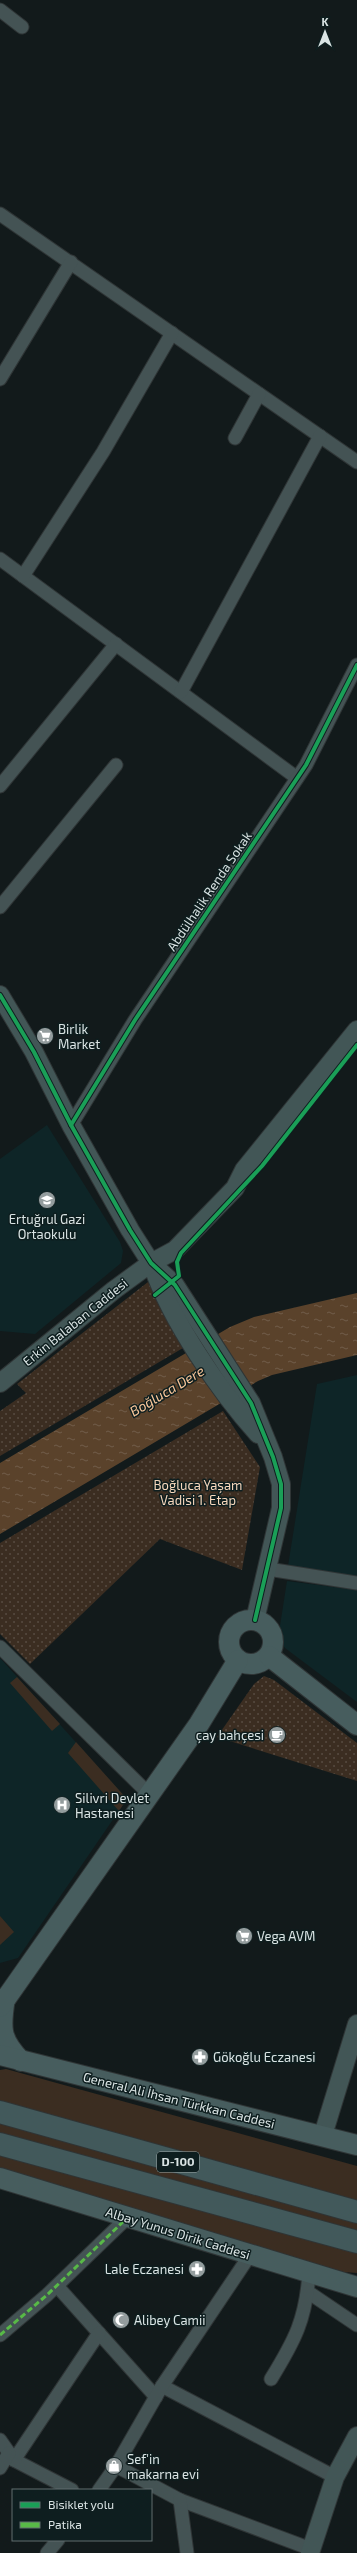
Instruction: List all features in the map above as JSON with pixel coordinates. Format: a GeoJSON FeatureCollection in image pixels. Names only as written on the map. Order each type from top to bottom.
{"type":"FeatureCollection","features":[{"type":"Feature","properties":{"kind":"highway","name":"D-100"},"geometry":{"type":"LineString","coordinates":[[0,2112],[357,2212]]}},
{"type":"Feature","properties":{"kind":"highway","name":"D-100"},"geometry":{"type":"LineString","coordinates":[[0,2144],[357,2242]]}},
{"type":"Feature","properties":{"kind":"main road"},"geometry":{"type":"LineString","coordinates":[[255,1620],[262,1623],[272,1634],[273,1649],[269,1656],[254,1664],[238,1660],[231,1650],[229,1643],[232,1631],[242,1622],[255,1620]]}},
{"type":"Feature","properties":{"kind":"main road"},"geometry":{"type":"LineString","coordinates":[[269,1656],[357,1725]]}},
{"type":"Feature","properties":{"kind":"main road"},"geometry":{"type":"LineString","coordinates":[[21,2061],[5,2044],[0,2028],[2,1999],[150,1795],[199,1724],[238,1660]]}},
{"type":"Feature","properties":{"kind":"main road","name":"General Ali İhsan Türkkan Caddesi"},"geometry":{"type":"LineString","coordinates":[[0,2055],[323,2135],[357,2145]]}},
{"type":"Feature","properties":{"kind":"main road"},"geometry":{"type":"LineString","coordinates":[[0,2062],[21,2061]]}},
{"type":"Feature","properties":{"kind":"main road","name":"Albay Yunus Dirik Caddesi"},"geometry":{"type":"LineString","coordinates":[[0,2178],[250,2255],[308,2282],[357,2287]]}},
{"type":"Feature","properties":{"kind":"street"},"geometry":{"type":"LineString","coordinates":[[0,10],[22,27]]}},
{"type":"Feature","properties":{"kind":"street"},"geometry":{"type":"LineString","coordinates":[[0,214],[357,462]]}},
{"type":"Feature","properties":{"kind":"street"},"geometry":{"type":"LineString","coordinates":[[0,379],[71,262]]}},
{"type":"Feature","properties":{"kind":"street"},"geometry":{"type":"LineString","coordinates":[[23,576],[103,452],[172,333]]}},
{"type":"Feature","properties":{"kind":"street"},"geometry":{"type":"LineString","coordinates":[[235,438],[259,394]]}},
{"type":"Feature","properties":{"kind":"street"},"geometry":{"type":"LineString","coordinates":[[181,692],[320,436]]}},
{"type":"Feature","properties":{"kind":"street"},"geometry":{"type":"LineString","coordinates":[[0,559],[297,778]]}},
{"type":"Feature","properties":{"kind":"street"},"geometry":{"type":"LineString","coordinates":[[0,786],[116,644]]}},
{"type":"Feature","properties":{"kind":"street","name":"Abdülhalik Renda Sokak"},"geometry":{"type":"LineString","coordinates":[[70,1124],[135,1020],[297,778],[357,665]]}},
{"type":"Feature","properties":{"kind":"street"},"geometry":{"type":"LineString","coordinates":[[0,907],[116,765]]}},
{"type":"Feature","properties":{"kind":"street"},"geometry":{"type":"LineString","coordinates":[[0,995],[34,1052],[70,1124],[151,1262],[175,1285],[193,1329],[244,1406],[274,1457],[281,1484],[281,1508],[268,1570],[255,1620]]}},
{"type":"Feature","properties":{"kind":"street","name":"Erkin Balaban Caddesi"},"geometry":{"type":"LineString","coordinates":[[0,1382],[151,1262],[166,1242],[229,1182],[244,1170],[357,1030]]}},
{"type":"Feature","properties":{"kind":"street"},"geometry":{"type":"LineString","coordinates":[[268,1570],[357,1583]]}},
{"type":"Feature","properties":{"kind":"street"},"geometry":{"type":"LineString","coordinates":[[0,1647],[150,1795]]}},
{"type":"Feature","properties":{"kind":"street"},"geometry":{"type":"LineString","coordinates":[[323,2135],[357,2024]]}},
{"type":"Feature","properties":{"kind":"street"},"geometry":{"type":"LineString","coordinates":[[0,2335],[57,2286],[128,2218]]}},
{"type":"Feature","properties":{"kind":"street"},"geometry":{"type":"LineString","coordinates":[[100,2489],[116,2466],[159,2391],[250,2255]]}},
{"type":"Feature","properties":{"kind":"street"},"geometry":{"type":"LineString","coordinates":[[308,2282],[357,2325]]}},
{"type":"Feature","properties":{"kind":"street"},"geometry":{"type":"LineString","coordinates":[[271,2379],[301,2324],[308,2282]]}},
{"type":"Feature","properties":{"kind":"street"},"geometry":{"type":"LineString","coordinates":[[57,2286],[99,2333],[159,2391],[335,2476]]}},
{"type":"Feature","properties":{"kind":"street"},"geometry":{"type":"LineString","coordinates":[[0,2468],[11,2457],[99,2333]]}},
{"type":"Feature","properties":{"kind":"street"},"geometry":{"type":"LineString","coordinates":[[116,2466],[180,2500],[311,2551],[335,2476],[357,2436]]}},
{"type":"Feature","properties":{"kind":"street"},"geometry":{"type":"LineString","coordinates":[[0,2440],[11,2457],[70,2489]]}},
{"type":"Feature","properties":{"kind":"street"},"geometry":{"type":"LineString","coordinates":[[180,2500],[187,2553]]}},
{"type":"Feature","properties":{"kind":"street"},"geometry":{"type":"LineString","coordinates":[[47,2553],[57,2541]]}},
{"type":"Feature","properties":{"kind":"shaded area","name":"Ertuğrul Gazi Ortaokulu"},"geometry":{"type":"Polygon","coordinates":[[[47,1125],[120,1242],[123,1251],[121,1263],[35,1334],[0,1331],[0,1159],[47,1125]]]}},
{"type":"Feature","properties":{"kind":"shaded area"},"geometry":{"type":"Polygon","coordinates":[[[357,1375],[357,1577],[288,1566],[317,1384],[357,1375]]]}},
{"type":"Feature","properties":{"kind":"shaded area"},"geometry":{"type":"Polygon","coordinates":[[[287,1581],[357,1590],[357,1702],[285,1648],[280,1641],[279,1632],[287,1581]]]}},
{"type":"Feature","properties":{"kind":"shaded area","name":"Silivri Devlet Hastanesi"},"geometry":{"type":"Polygon","coordinates":[[[0,1658],[127,1799],[18,1958],[0,1963],[0,1658]]]}},
{"type":"Feature","properties":{"kind":"green space"},"geometry":{"type":"Polygon","coordinates":[[[148,1282],[183,1348],[0,1456],[0,1411],[26,1393],[17,1384],[148,1282]]]}},
{"type":"Feature","properties":{"kind":"green space","name":"Boğluca Yaşam Vadisi 1. Etap"},"geometry":{"type":"Polygon","coordinates":[[[223,1411],[260,1467],[242,1570],[160,1539],[30,1664],[0,1634],[0,1543],[223,1411]]]}},
{"type":"Feature","properties":{"kind":"green space"},"geometry":{"type":"Polygon","coordinates":[[[264,1676],[274,1680],[357,1743],[357,1781],[217,1737],[254,1684],[264,1676]]]}},
{"type":"Feature","properties":{"kind":"green space"},"geometry":{"type":"Polygon","coordinates":[[[17,1677],[60,1724],[52,1731],[10,1683],[17,1677]]]}},
{"type":"Feature","properties":{"kind":"green space"},"geometry":{"type":"Polygon","coordinates":[[[76,1742],[127,1799],[119,1811],[68,1753],[76,1742]]]}},
{"type":"Feature","properties":{"kind":"green space"},"geometry":{"type":"Polygon","coordinates":[[[0,1916],[14,1932],[0,1945],[0,1916]]]}},
{"type":"Feature","properties":{"kind":"green space"},"geometry":{"type":"Polygon","coordinates":[[[6,2069],[357,2166],[357,2273],[344,2272],[0,2169],[0,2070],[6,2069]]]}},
{"type":"Feature","properties":{"kind":"water","name":"Boğluca Dere"},"geometry":{"type":"Polygon","coordinates":[[[357,1293],[357,1355],[272,1375],[258,1381],[0,1534],[0,1463],[230,1327],[254,1317],[357,1293]]]}},
{"type":"Feature","properties":{"kind":"marked path"},"geometry":{"type":"LineString","coordinates":[[0,2335],[47,2295],[128,2217]]}},
{"type":"Feature","properties":{"kind":"cycle path"},"geometry":{"type":"LineString","coordinates":[[71,1125],[135,1020],[306,765],[357,665]]}},
{"type":"Feature","properties":{"kind":"cycle path"},"geometry":{"type":"LineString","coordinates":[[0,995],[34,1052],[71,1125],[130,1230],[151,1263],[175,1285],[251,1403],[273,1457],[281,1484],[281,1508],[255,1620]]}},
{"type":"Feature","properties":{"kind":"cycle path"},"geometry":{"type":"LineString","coordinates":[[155,1295],[179,1276],[177,1262],[181,1253],[262,1166],[357,1045]]}},
{"type":"Feature","properties":{"kind":"place","name":"Birlik Market"},"geometry":{"type":"Point","coordinates":[45,1036]}},
{"type":"Feature","properties":{"kind":"place","name":"Ertuğrul Gazi Ortaokulu"},"geometry":{"type":"Point","coordinates":[47,1200]}},
{"type":"Feature","properties":{"kind":"place","name":"çay bahçesi"},"geometry":{"type":"Point","coordinates":[277,1735]}},
{"type":"Feature","properties":{"kind":"place","name":"Silivri Devlet Hastanesi"},"geometry":{"type":"Point","coordinates":[62,1805]}},
{"type":"Feature","properties":{"kind":"place","name":"Vega AVM"},"geometry":{"type":"Point","coordinates":[244,1936]}},
{"type":"Feature","properties":{"kind":"place","name":"Gökoğlu Eczanesi"},"geometry":{"type":"Point","coordinates":[200,2057]}},
{"type":"Feature","properties":{"kind":"place","name":"Lale Eczanesi"},"geometry":{"type":"Point","coordinates":[197,2269]}},
{"type":"Feature","properties":{"kind":"place","name":"Alibey Camii"},"geometry":{"type":"Point","coordinates":[121,2320]}},
{"type":"Feature","properties":{"kind":"place","name":"Sef'in makarna evi"},"geometry":{"type":"Point","coordinates":[114,2466]}}]}
